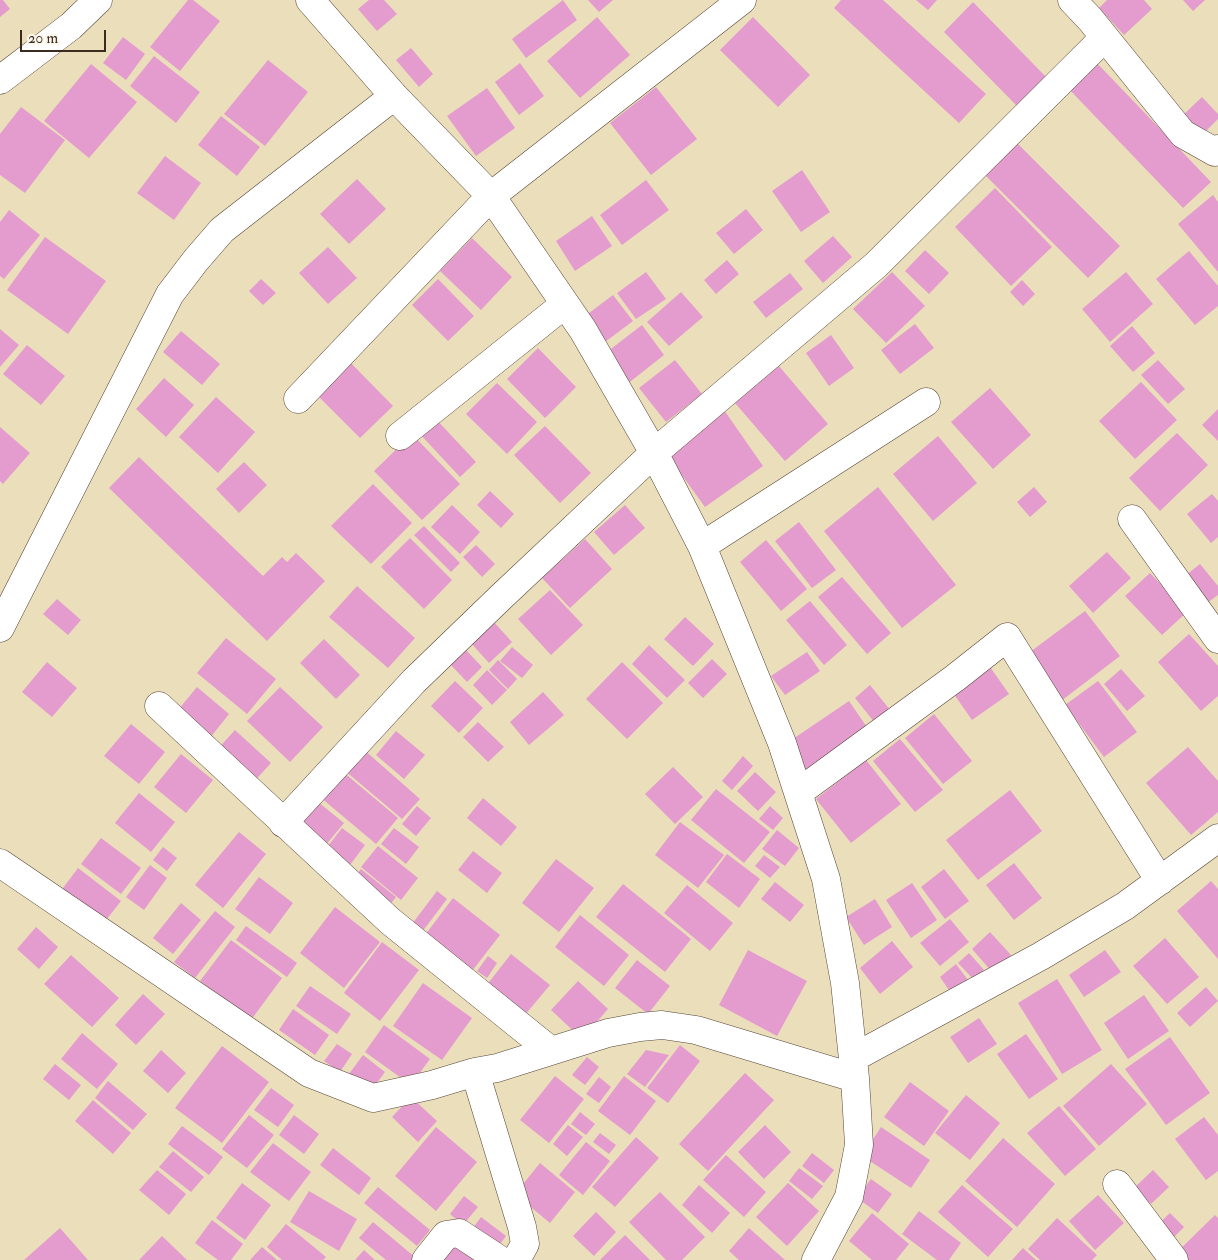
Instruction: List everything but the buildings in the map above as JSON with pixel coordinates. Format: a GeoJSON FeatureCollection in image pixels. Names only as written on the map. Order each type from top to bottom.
{"type":"FeatureCollection","features":[{"type":"Feature","properties":{"kind":"street"},"geometry":{"type":"LineString","coordinates":[[0,80],[72,26],[98,0]]}},
{"type":"Feature","properties":{"kind":"street"},"geometry":{"type":"LineString","coordinates":[[310,0],[394,96],[491,196],[583,330],[654,454],[702,546],[782,743],[826,879],[845,984],[854,1068],[859,1145],[849,1197],[816,1260]]}},
{"type":"Feature","properties":{"kind":"street"},"geometry":{"type":"LineString","coordinates":[[298,399],[491,196],[742,0]]}},
{"type":"Feature","properties":{"kind":"street"},"geometry":{"type":"LineString","coordinates":[[1072,0],[1183,134],[1215,152],[1218,149]]}},
{"type":"Feature","properties":{"kind":"street"},"geometry":{"type":"LineString","coordinates":[[283,823],[414,681],[501,597],[654,454],[876,265],[1104,38]]}},
{"type":"Feature","properties":{"kind":"street"},"geometry":{"type":"LineString","coordinates":[[0,628],[170,294],[222,230],[394,96]]}},
{"type":"Feature","properties":{"kind":"street"},"geometry":{"type":"LineString","coordinates":[[400,436],[565,304]]}},
{"type":"Feature","properties":{"kind":"street"},"geometry":{"type":"LineString","coordinates":[[702,546],[926,402]]}},
{"type":"Feature","properties":{"kind":"street"},"geometry":{"type":"LineString","coordinates":[[1132,519],[1218,639]]}},
{"type":"Feature","properties":{"kind":"street"},"geometry":{"type":"LineString","coordinates":[[799,792],[955,678],[1007,636],[1160,881]]}},
{"type":"Feature","properties":{"kind":"street"},"geometry":{"type":"LineString","coordinates":[[159,706],[390,921],[551,1051]]}},
{"type":"Feature","properties":{"kind":"street"},"geometry":{"type":"LineString","coordinates":[[0,863],[309,1074],[372,1098],[497,1068],[608,1033],[662,1025],[696,1030],[854,1068],[1125,906],[1218,838]]}},
{"type":"Feature","properties":{"kind":"street"},"geometry":{"type":"LineString","coordinates":[[475,1072],[522,1227],[525,1244],[516,1260]]}},
{"type":"Feature","properties":{"kind":"street"},"geometry":{"type":"LineString","coordinates":[[1117,1184],[1174,1260]]}},
{"type":"Feature","properties":{"kind":"street"},"geometry":{"type":"LineString","coordinates":[[426,1260],[446,1235],[458,1232],[500,1260]]}}]}
